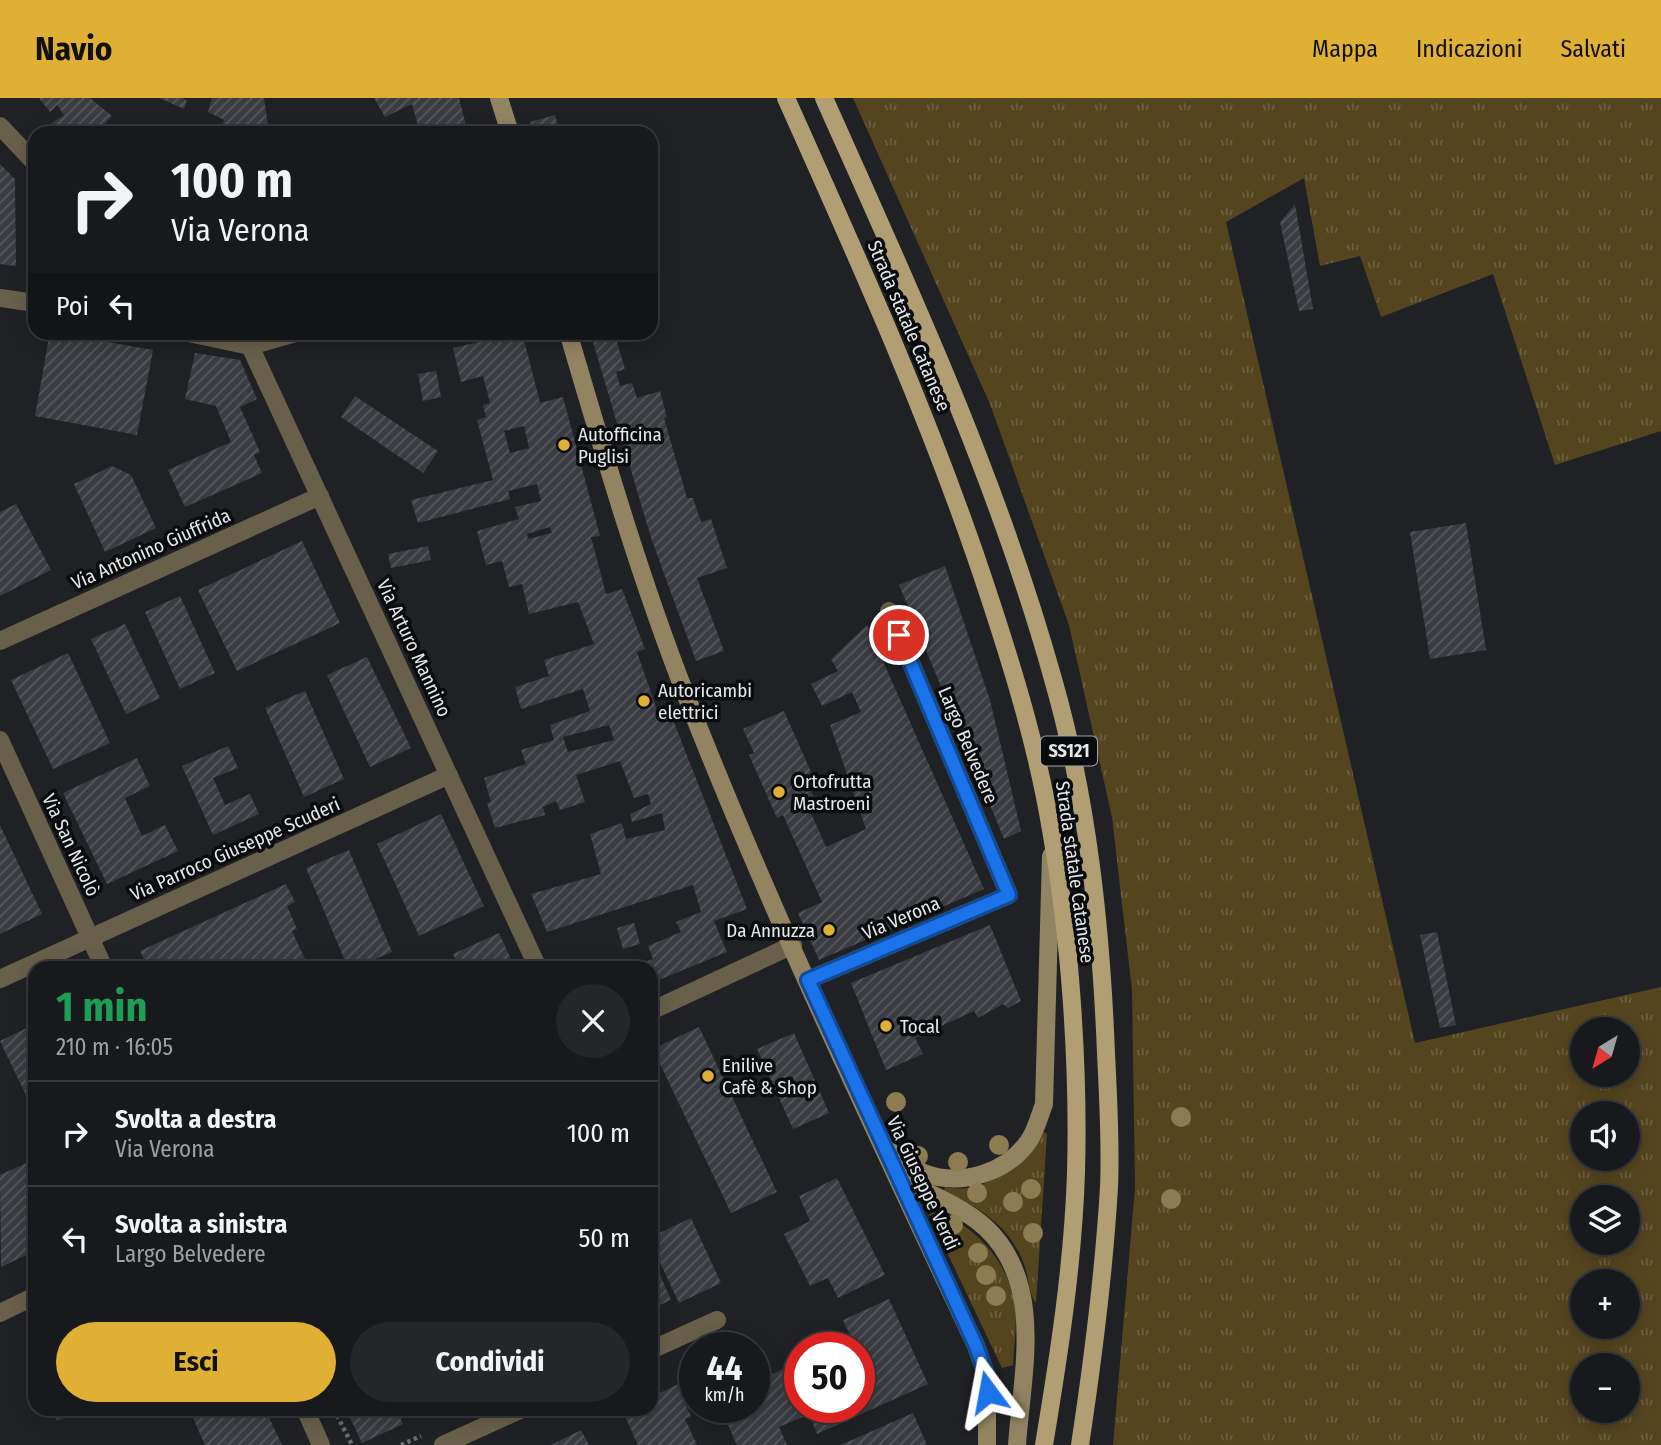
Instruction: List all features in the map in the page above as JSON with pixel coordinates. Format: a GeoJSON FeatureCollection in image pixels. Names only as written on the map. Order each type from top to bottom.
{"type":"FeatureCollection","features":[{"type":"Feature","properties":{"kind":"main road"},"geometry":{"type":"LineString","coordinates":[[499,98],[508,126]]}},
{"type":"Feature","properties":{"kind":"main road","name":"Strada statale Catanese"},"geometry":{"type":"LineString","coordinates":[[786,98],[911,380],[955,491],[1019,688],[1052,831],[1071,1000],[1076,1172],[1063,1324],[1044,1445]]}},
{"type":"Feature","properties":{"kind":"main road","name":"Strada statale Catanese"},"geometry":{"type":"LineString","coordinates":[[824,98],[942,363],[986,474],[1054,680],[1087,830],[1103,966],[1109,1184],[1096,1335],[1080,1445]]}},
{"type":"Feature","properties":{"kind":"main road","name":"Via Giuseppe Verdi"},"geometry":{"type":"LineString","coordinates":[[570,340],[615,494],[685,694],[881,1144],[976,1346],[987,1377],[987,1445]]}},
{"type":"Feature","properties":{"kind":"main road"},"geometry":{"type":"LineString","coordinates":[[881,1144],[924,1173],[945,1178],[977,1176],[999,1168],[1031,1138],[1044,1104],[1052,831]]}},
{"type":"Feature","properties":{"kind":"main road"},"geometry":{"type":"LineString","coordinates":[[897,1178],[924,1173]]}},
{"type":"Feature","properties":{"kind":"main road"},"geometry":{"type":"LineString","coordinates":[[897,1178],[963,1212],[986,1229],[1006,1255],[1019,1279],[1026,1313],[1017,1445]]}},
{"type":"Feature","properties":{"kind":"street"},"geometry":{"type":"LineString","coordinates":[[0,126],[28,156]]}},
{"type":"Feature","properties":{"kind":"street"},"geometry":{"type":"LineString","coordinates":[[0,298],[28,302]]}},
{"type":"Feature","properties":{"kind":"street"},"geometry":{"type":"LineString","coordinates":[[222,340],[250,346],[271,340]]}},
{"type":"Feature","properties":{"kind":"street","name":"Via Arturo Mannino"},"geometry":{"type":"LineString","coordinates":[[250,346],[535,961]]}},
{"type":"Feature","properties":{"kind":"street","name":"Via Antonino Giuffrida"},"geometry":{"type":"LineString","coordinates":[[0,641],[320,496]]}},
{"type":"Feature","properties":{"kind":"street","name":"Largo Belvedere"},"geometry":{"type":"LineString","coordinates":[[889,611],[1009,895]]}},
{"type":"Feature","properties":{"kind":"street","name":"Via San Nicolò"},"geometry":{"type":"LineString","coordinates":[[0,740],[101,961]]}},
{"type":"Feature","properties":{"kind":"street","name":"Via Parroco Giuseppe Scuderi"},"geometry":{"type":"LineString","coordinates":[[40,961],[449,775]]}},
{"type":"Feature","properties":{"kind":"street","name":"Via Verona"},"geometry":{"type":"LineString","coordinates":[[808,980],[1009,895]]}},
{"type":"Feature","properties":{"kind":"street"},"geometry":{"type":"LineString","coordinates":[[658,1008],[793,945]]}},
{"type":"Feature","properties":{"kind":"street","name":"Via Parroco Giuseppe Scuderi"},"geometry":{"type":"LineString","coordinates":[[0,979],[28,966]]}},
{"type":"Feature","properties":{"kind":"street"},"geometry":{"type":"LineString","coordinates":[[0,1313],[28,1299]]}},
{"type":"Feature","properties":{"kind":"street"},"geometry":{"type":"LineString","coordinates":[[658,1347],[717,1320]]}},
{"type":"Feature","properties":{"kind":"street"},"geometry":{"type":"LineString","coordinates":[[308,1416],[321,1445]]}},
{"type":"Feature","properties":{"kind":"street"},"geometry":{"type":"LineString","coordinates":[[443,1445],[507,1416]]}},
{"type":"Feature","properties":{"kind":"path"},"geometry":{"type":"LineString","coordinates":[[338,1416],[352,1445]]}},
{"type":"Feature","properties":{"kind":"green space"},"geometry":{"type":"Polygon","coordinates":[[[853,98],[1661,98],[1661,431],[1555,465],[1493,274],[1381,317],[1360,256],[1320,266],[1304,178],[1226,222],[1415,1043],[1661,987],[1661,1445],[1113,1445],[1135,1188],[1132,990],[1112,817],[1069,625],[990,404],[853,98]]]}},
{"type":"Feature","properties":{"kind":"green space"},"geometry":{"type":"Polygon","coordinates":[[[1043,1131],[1047,1134],[1036,1303],[1019,1253],[1003,1230],[970,1204],[944,1191],[945,1187],[976,1186],[1001,1174],[1043,1131]]]}},
{"type":"Feature","properties":{"kind":"green space"},"geometry":{"type":"Polygon","coordinates":[[[930,1207],[972,1232],[984,1243],[1003,1269],[1015,1308],[1013,1365],[1002,1368],[928,1212],[930,1207]]]}},
{"type":"Feature","properties":{"kind":"building"},"geometry":{"type":"Polygon","coordinates":[[[39,98],[90,98],[112,116],[103,126],[48,126],[64,115],[57,105],[50,112],[39,98]]]}},
{"type":"Feature","properties":{"kind":"building"},"geometry":{"type":"Polygon","coordinates":[[[159,98],[183,98],[187,101],[184,109],[159,98]]]}},
{"type":"Feature","properties":{"kind":"building"},"geometry":{"type":"Polygon","coordinates":[[[212,98],[264,98],[268,126],[222,126],[224,120],[208,112],[212,98]]]}},
{"type":"Feature","properties":{"kind":"building"},"geometry":{"type":"Polygon","coordinates":[[[374,98],[459,98],[466,126],[418,126],[412,104],[385,117],[374,98]]]}},
{"type":"Feature","properties":{"kind":"building"},"geometry":{"type":"Polygon","coordinates":[[[555,115],[558,126],[531,126],[530,122],[555,115]]]}},
{"type":"Feature","properties":{"kind":"building"},"geometry":{"type":"Polygon","coordinates":[[[0,164],[15,179],[16,266],[0,264],[0,164]]]}},
{"type":"Feature","properties":{"kind":"building"},"geometry":{"type":"Polygon","coordinates":[[[1295,204],[1313,309],[1299,311],[1280,222],[1295,204]]]}},
{"type":"Feature","properties":{"kind":"building"},"geometry":{"type":"Polygon","coordinates":[[[49,340],[96,340],[153,350],[137,435],[35,416],[49,340]]]}},
{"type":"Feature","properties":{"kind":"building"},"geometry":{"type":"Polygon","coordinates":[[[488,340],[524,340],[540,403],[563,397],[600,536],[591,537],[606,594],[622,589],[645,649],[637,652],[657,710],[668,707],[747,909],[714,921],[727,952],[658,980],[658,961],[648,961],[653,959],[648,946],[681,932],[676,922],[701,912],[693,885],[547,932],[531,894],[601,874],[590,834],[622,823],[626,839],[665,830],[662,813],[632,822],[630,814],[651,804],[648,794],[634,798],[620,761],[576,775],[585,802],[560,810],[556,801],[543,807],[545,815],[495,828],[487,803],[491,802],[484,778],[526,764],[521,750],[554,740],[550,725],[590,711],[583,689],[521,709],[515,687],[549,676],[544,660],[594,644],[578,602],[529,614],[522,584],[509,587],[502,561],[486,565],[477,531],[519,519],[515,507],[541,501],[537,484],[508,491],[510,499],[418,523],[411,500],[493,480],[477,420],[486,417],[483,405],[490,403],[483,376],[461,382],[453,348],[488,340]],[[524,426],[504,431],[510,453],[529,448],[524,426]],[[550,527],[527,534],[528,539],[552,533],[550,527]],[[609,725],[563,737],[568,752],[614,740],[609,725]]]}},
{"type":"Feature","properties":{"kind":"building"},"geometry":{"type":"Polygon","coordinates":[[[592,340],[616,340],[625,369],[616,372],[620,386],[632,383],[637,398],[660,391],[667,417],[664,418],[687,498],[693,498],[701,522],[711,519],[727,568],[697,578],[724,651],[696,661],[651,538],[592,340]]]}},
{"type":"Feature","properties":{"kind":"building"},"geometry":{"type":"Polygon","coordinates":[[[195,353],[240,360],[257,399],[240,407],[260,452],[254,455],[262,473],[185,507],[168,470],[231,442],[216,406],[185,399],[195,353]]]}},
{"type":"Feature","properties":{"kind":"building"},"geometry":{"type":"Polygon","coordinates":[[[436,371],[441,397],[423,401],[418,374],[436,371]]]}},
{"type":"Feature","properties":{"kind":"building"},"geometry":{"type":"Polygon","coordinates":[[[355,396],[438,451],[423,473],[341,417],[355,396]]]}},
{"type":"Feature","properties":{"kind":"building"},"geometry":{"type":"Polygon","coordinates":[[[112,466],[131,475],[156,528],[105,552],[74,484],[112,466]]]}},
{"type":"Feature","properties":{"kind":"building"},"geometry":{"type":"Polygon","coordinates":[[[16,504],[51,570],[0,596],[0,512],[16,504]]]}},
{"type":"Feature","properties":{"kind":"building"},"geometry":{"type":"Polygon","coordinates":[[[1466,523],[1486,650],[1430,659],[1410,532],[1466,523]]]}},
{"type":"Feature","properties":{"kind":"building"},"geometry":{"type":"Polygon","coordinates":[[[302,541],[340,623],[237,671],[198,590],[302,541]]]}},
{"type":"Feature","properties":{"kind":"building"},"geometry":{"type":"Polygon","coordinates":[[[428,546],[431,560],[391,568],[388,554],[428,546]]]}},
{"type":"Feature","properties":{"kind":"building"},"geometry":{"type":"Polygon","coordinates":[[[945,566],[990,700],[1021,831],[1004,839],[899,585],[945,566]]]}},
{"type":"Feature","properties":{"kind":"building"},"geometry":{"type":"Polygon","coordinates":[[[180,596],[215,673],[180,689],[145,612],[180,596]]]}},
{"type":"Feature","properties":{"kind":"building"},"geometry":{"type":"Polygon","coordinates":[[[125,624],[160,698],[126,714],[91,639],[125,624]]]}},
{"type":"Feature","properties":{"kind":"building"},"geometry":{"type":"Polygon","coordinates":[[[867,625],[984,889],[819,960],[798,913],[822,902],[783,815],[777,818],[749,755],[754,753],[743,729],[784,711],[815,781],[808,785],[815,800],[807,804],[826,847],[866,829],[830,725],[861,712],[852,692],[822,706],[811,684],[838,671],[831,659],[867,625]]]}},
{"type":"Feature","properties":{"kind":"building"},"geometry":{"type":"Polygon","coordinates":[[[68,653],[110,743],[53,769],[11,680],[68,653]]]}},
{"type":"Feature","properties":{"kind":"building"},"geometry":{"type":"Polygon","coordinates":[[[367,657],[411,748],[370,767],[327,675],[367,657]]]}},
{"type":"Feature","properties":{"kind":"building"},"geometry":{"type":"Polygon","coordinates":[[[305,691],[344,779],[304,797],[265,708],[305,691]]]}},
{"type":"Feature","properties":{"kind":"building"},"geometry":{"type":"Polygon","coordinates":[[[228,746],[238,768],[213,778],[225,805],[250,794],[259,814],[213,835],[182,766],[228,746]]]}},
{"type":"Feature","properties":{"kind":"building"},"geometry":{"type":"Polygon","coordinates":[[[137,758],[150,786],[125,798],[142,836],[165,825],[178,851],[107,884],[63,793],[137,758]]]}},
{"type":"Feature","properties":{"kind":"building"},"geometry":{"type":"Polygon","coordinates":[[[441,814],[484,906],[419,936],[377,844],[441,814]]]}},
{"type":"Feature","properties":{"kind":"building"},"geometry":{"type":"Polygon","coordinates":[[[0,825],[42,914],[0,934],[0,825]]]}},
{"type":"Feature","properties":{"kind":"building"},"geometry":{"type":"Polygon","coordinates":[[[349,850],[392,952],[371,961],[345,961],[306,868],[349,850]]]}},
{"type":"Feature","properties":{"kind":"building"},"geometry":{"type":"Polygon","coordinates":[[[286,884],[295,902],[287,906],[297,929],[292,931],[306,961],[145,961],[140,951],[286,884]]]}},
{"type":"Feature","properties":{"kind":"building"},"geometry":{"type":"Polygon","coordinates":[[[634,923],[640,944],[623,949],[617,928],[634,923]]]}},
{"type":"Feature","properties":{"kind":"building"},"geometry":{"type":"Polygon","coordinates":[[[990,925],[1021,1001],[1008,1008],[1003,1004],[978,1018],[974,1011],[915,1038],[923,1054],[886,1070],[851,983],[990,925]]]}},
{"type":"Feature","properties":{"kind":"building"},"geometry":{"type":"Polygon","coordinates":[[[1437,932],[1456,1025],[1440,1028],[1420,935],[1437,932]]]}},
{"type":"Feature","properties":{"kind":"building"},"geometry":{"type":"Polygon","coordinates":[[[499,933],[512,961],[456,961],[453,954],[499,933]]]}},
{"type":"Feature","properties":{"kind":"building"},"geometry":{"type":"Polygon","coordinates":[[[28,1027],[28,1100],[0,1041],[28,1027]]]}},
{"type":"Feature","properties":{"kind":"building"},"geometry":{"type":"Polygon","coordinates":[[[699,1027],[777,1192],[731,1213],[658,1060],[658,1047],[699,1027]]]}},
{"type":"Feature","properties":{"kind":"building"},"geometry":{"type":"Polygon","coordinates":[[[794,1033],[829,1113],[793,1129],[757,1049],[794,1033]]]}},
{"type":"Feature","properties":{"kind":"building"},"geometry":{"type":"Polygon","coordinates":[[[28,1162],[28,1254],[1,1267],[0,1175],[28,1162]]]}},
{"type":"Feature","properties":{"kind":"building"},"geometry":{"type":"Polygon","coordinates":[[[837,1178],[885,1275],[838,1298],[828,1278],[810,1286],[784,1234],[810,1221],[799,1196],[837,1178]]]}},
{"type":"Feature","properties":{"kind":"building"},"geometry":{"type":"Polygon","coordinates":[[[691,1218],[721,1283],[679,1303],[658,1258],[658,1234],[691,1218]]]}},
{"type":"Feature","properties":{"kind":"building"},"geometry":{"type":"Polygon","coordinates":[[[658,1270],[671,1300],[658,1306],[658,1270]]]}},
{"type":"Feature","properties":{"kind":"building"},"geometry":{"type":"Polygon","coordinates":[[[889,1299],[928,1384],[875,1408],[875,1332],[849,1332],[843,1320],[889,1299]]]}},
{"type":"Feature","properties":{"kind":"building"},"geometry":{"type":"Polygon","coordinates":[[[784,1369],[784,1423],[788,1423],[779,1427],[787,1445],[737,1445],[727,1423],[770,1423],[770,1375],[784,1369]]]}},
{"type":"Feature","properties":{"kind":"building"},"geometry":{"type":"Polygon","coordinates":[[[679,1384],[679,1423],[687,1423],[697,1445],[638,1445],[625,1416],[658,1416],[658,1394],[679,1384]]]}},
{"type":"Feature","properties":{"kind":"building"},"geometry":{"type":"Polygon","coordinates":[[[913,1413],[927,1445],[840,1445],[852,1440],[913,1413]]]}},
{"type":"Feature","properties":{"kind":"building"},"geometry":{"type":"Polygon","coordinates":[[[54,1416],[68,1416],[57,1421],[54,1416]]]}},
{"type":"Feature","properties":{"kind":"building"},"geometry":{"type":"Polygon","coordinates":[[[192,1416],[268,1416],[282,1445],[205,1445],[192,1416]]]}},
{"type":"Feature","properties":{"kind":"building"},"geometry":{"type":"Polygon","coordinates":[[[349,1416],[399,1416],[403,1424],[362,1443],[349,1416]]]}},
{"type":"Feature","properties":{"kind":"building"},"geometry":{"type":"Polygon","coordinates":[[[813,1423],[841,1423],[817,1434],[813,1423]]]}},
{"type":"Feature","properties":{"kind":"building"},"geometry":{"type":"Polygon","coordinates":[[[581,1430],[589,1445],[551,1445],[581,1430]]]}},
{"type":"Feature","properties":{"kind":"place","name":"Autofficina Puglisi"},"geometry":{"type":"Point","coordinates":[564,445]}},
{"type":"Feature","properties":{"kind":"place","name":"Autoricambi elettrici"},"geometry":{"type":"Point","coordinates":[644,701]}},
{"type":"Feature","properties":{"kind":"place","name":"Ortofrutta Mastroeni"},"geometry":{"type":"Point","coordinates":[779,792]}},
{"type":"Feature","properties":{"kind":"place","name":"Da Annuzza"},"geometry":{"type":"Point","coordinates":[829,930]}},
{"type":"Feature","properties":{"kind":"place","name":"Tocal"},"geometry":{"type":"Point","coordinates":[886,1026]}},
{"type":"Feature","properties":{"kind":"place","name":"Enilive Cafè & Shop"},"geometry":{"type":"Point","coordinates":[708,1076]}},
{"type":"Feature","properties":{"kind":"route"},"geometry":{"type":"LineString","coordinates":[[899,635],[1009,895],[808,980],[976,1346],[987,1377],[988,1392]]}}]}
